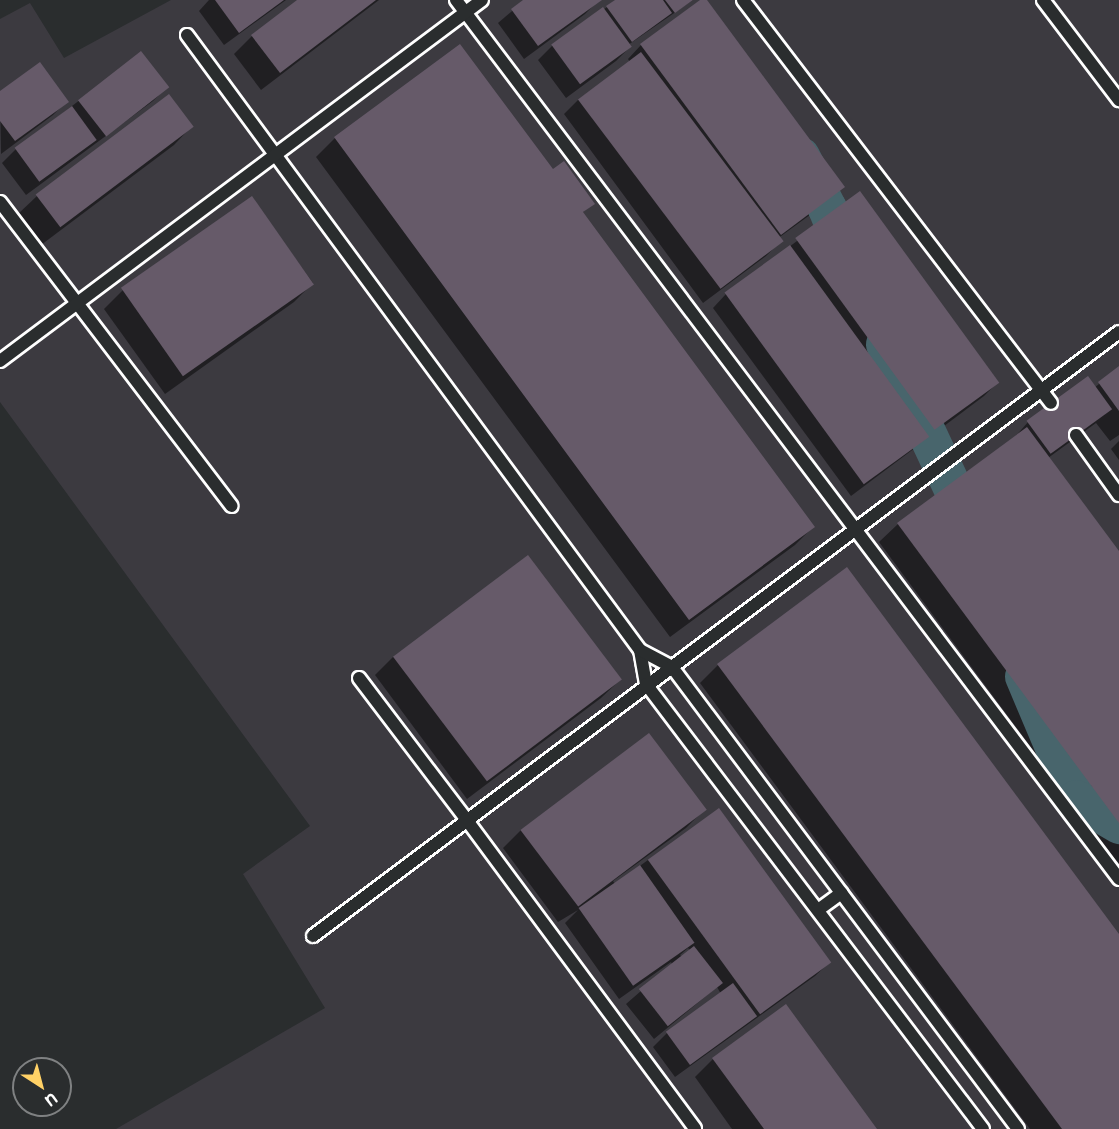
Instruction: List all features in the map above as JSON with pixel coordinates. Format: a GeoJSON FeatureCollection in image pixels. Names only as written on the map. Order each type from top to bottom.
{"type":"FeatureCollection","features":[{"type":"Feature","properties":{"kind":"lane"},"geometry":{"type":"LineString","coordinates":[[456,0],[1119,879]]}},
{"type":"Feature","properties":{"kind":"lane"},"geometry":{"type":"LineString","coordinates":[[0,361],[482,0]]}},
{"type":"Feature","properties":{"kind":"lane"},"geometry":{"type":"LineString","coordinates":[[743,0],[1051,403]]}},
{"type":"Feature","properties":{"kind":"lane"},"geometry":{"type":"LineString","coordinates":[[1043,0],[1119,100]]}},
{"type":"Feature","properties":{"kind":"lane"},"geometry":{"type":"LineString","coordinates":[[187,35],[640,650],[672,667],[1018,1129]]}},
{"type":"Feature","properties":{"kind":"lane"},"geometry":{"type":"LineString","coordinates":[[0,202],[232,506]]}},
{"type":"Feature","properties":{"kind":"lane"},"geometry":{"type":"LineString","coordinates":[[313,936],[646,684],[672,667],[1119,332]]}},
{"type":"Feature","properties":{"kind":"lane"},"geometry":{"type":"LineString","coordinates":[[1076,435],[1119,495]]}},
{"type":"Feature","properties":{"kind":"lane"},"geometry":{"type":"LineString","coordinates":[[640,650],[646,684],[982,1129]]}},
{"type":"Feature","properties":{"kind":"lane"},"geometry":{"type":"LineString","coordinates":[[358,678],[466,819],[695,1129]]}},
{"type":"Feature","properties":{"kind":"lane"},"geometry":{"type":"LineString","coordinates":[[818,910],[841,893]]}},
{"type":"Feature","properties":{"kind":"shaded area"},"geometry":{"type":"Polygon","coordinates":[[[171,0],[1119,0],[1119,1129],[116,1129],[325,1008],[243,874],[310,826],[0,402],[0,19],[30,3],[64,58],[171,0]]]}},
{"type":"Feature","properties":{"kind":"building"},"geometry":{"type":"Polygon","coordinates":[[[215,0],[284,0],[239,33],[215,0]]]}},
{"type":"Feature","properties":{"kind":"building"},"geometry":{"type":"Polygon","coordinates":[[[297,0],[376,0],[280,73],[251,35],[297,0]]]}},
{"type":"Feature","properties":{"kind":"building"},"geometry":{"type":"Polygon","coordinates":[[[523,0],[602,0],[538,46],[511,9],[523,0]]]}},
{"type":"Feature","properties":{"kind":"building"},"geometry":{"type":"Polygon","coordinates":[[[615,0],[663,0],[672,13],[632,42],[606,6],[615,0]]]}},
{"type":"Feature","properties":{"kind":"building"},"geometry":{"type":"Polygon","coordinates":[[[665,0],[693,0],[675,13],[665,0]]]}},
{"type":"Feature","properties":{"kind":"building"},"geometry":{"type":"Polygon","coordinates":[[[700,0],[707,0],[845,187],[781,235],[640,44],[700,0]]]}},
{"type":"Feature","properties":{"kind":"building"},"geometry":{"type":"Polygon","coordinates":[[[603,7],[632,47],[580,84],[551,45],[603,7]]]}},
{"type":"Feature","properties":{"kind":"building"},"geometry":{"type":"Polygon","coordinates":[[[460,44],[553,169],[564,161],[595,204],[583,212],[815,527],[689,620],[334,137],[460,44]]]}},
{"type":"Feature","properties":{"kind":"building"},"geometry":{"type":"Polygon","coordinates":[[[141,51],[169,87],[106,137],[78,100],[141,51]]]}},
{"type":"Feature","properties":{"kind":"building"},"geometry":{"type":"Polygon","coordinates":[[[641,52],[784,241],[721,289],[578,100],[641,52]]]}},
{"type":"Feature","properties":{"kind":"building"},"geometry":{"type":"Polygon","coordinates":[[[40,62],[69,102],[15,141],[0,121],[0,91],[40,62]]]}},
{"type":"Feature","properties":{"kind":"building"},"geometry":{"type":"Polygon","coordinates":[[[169,94],[194,127],[60,227],[36,195],[169,94]]]}},
{"type":"Feature","properties":{"kind":"building"},"geometry":{"type":"Polygon","coordinates":[[[72,106],[97,140],[39,182],[15,148],[72,106]]]}},
{"type":"Feature","properties":{"kind":"building"},"geometry":{"type":"Polygon","coordinates":[[[860,191],[999,383],[935,430],[795,238],[860,191]]]}},
{"type":"Feature","properties":{"kind":"building"},"geometry":{"type":"Polygon","coordinates":[[[252,196],[314,284],[183,376],[121,288],[252,196]]]}},
{"type":"Feature","properties":{"kind":"building"},"geometry":{"type":"Polygon","coordinates":[[[790,245],[929,437],[864,484],[724,293],[790,245]]]}},
{"type":"Feature","properties":{"kind":"building"},"geometry":{"type":"Polygon","coordinates":[[[1119,366],[1119,411],[1098,382],[1119,366]]]}},
{"type":"Feature","properties":{"kind":"building"},"geometry":{"type":"Polygon","coordinates":[[[1088,376],[1112,409],[1051,454],[1027,421],[1088,376]]]}},
{"type":"Feature","properties":{"kind":"building"},"geometry":{"type":"Polygon","coordinates":[[[1027,427],[1119,551],[1119,823],[897,523],[1027,427]]]}},
{"type":"Feature","properties":{"kind":"building"},"geometry":{"type":"Polygon","coordinates":[[[528,555],[622,680],[487,781],[393,657],[528,555]]]}},
{"type":"Feature","properties":{"kind":"building"},"geometry":{"type":"Polygon","coordinates":[[[847,567],[1119,934],[1119,1129],[1062,1129],[717,664],[847,567]]]}},
{"type":"Feature","properties":{"kind":"building"},"geometry":{"type":"Polygon","coordinates":[[[649,733],[707,810],[578,907],[520,830],[649,733]]]}},
{"type":"Feature","properties":{"kind":"building"},"geometry":{"type":"Polygon","coordinates":[[[719,808],[831,963],[760,1014],[648,860],[719,808]]]}},
{"type":"Feature","properties":{"kind":"building"},"geometry":{"type":"Polygon","coordinates":[[[640,865],[694,943],[633,986],[579,908],[640,865]]]}},
{"type":"Feature","properties":{"kind":"building"},"geometry":{"type":"Polygon","coordinates":[[[694,946],[723,983],[668,1026],[639,989],[694,946]]]}},
{"type":"Feature","properties":{"kind":"building"},"geometry":{"type":"Polygon","coordinates":[[[733,983],[757,1016],[690,1065],[666,1032],[733,983]]]}},
{"type":"Feature","properties":{"kind":"building"},"geometry":{"type":"Polygon","coordinates":[[[786,1004],[877,1129],[764,1129],[712,1058],[786,1004]]]}},
{"type":"Feature","properties":{"kind":"waterway"},"geometry":{"type":"LineString","coordinates":[[800,156],[827,208],[849,263]]}},
{"type":"Feature","properties":{"kind":"waterway"},"geometry":{"type":"LineString","coordinates":[[885,344],[972,530]]}},
{"type":"Feature","properties":{"kind":"waterway"},"geometry":{"type":"LineString","coordinates":[[1024,676],[1076,799],[1119,824]]}}]}
